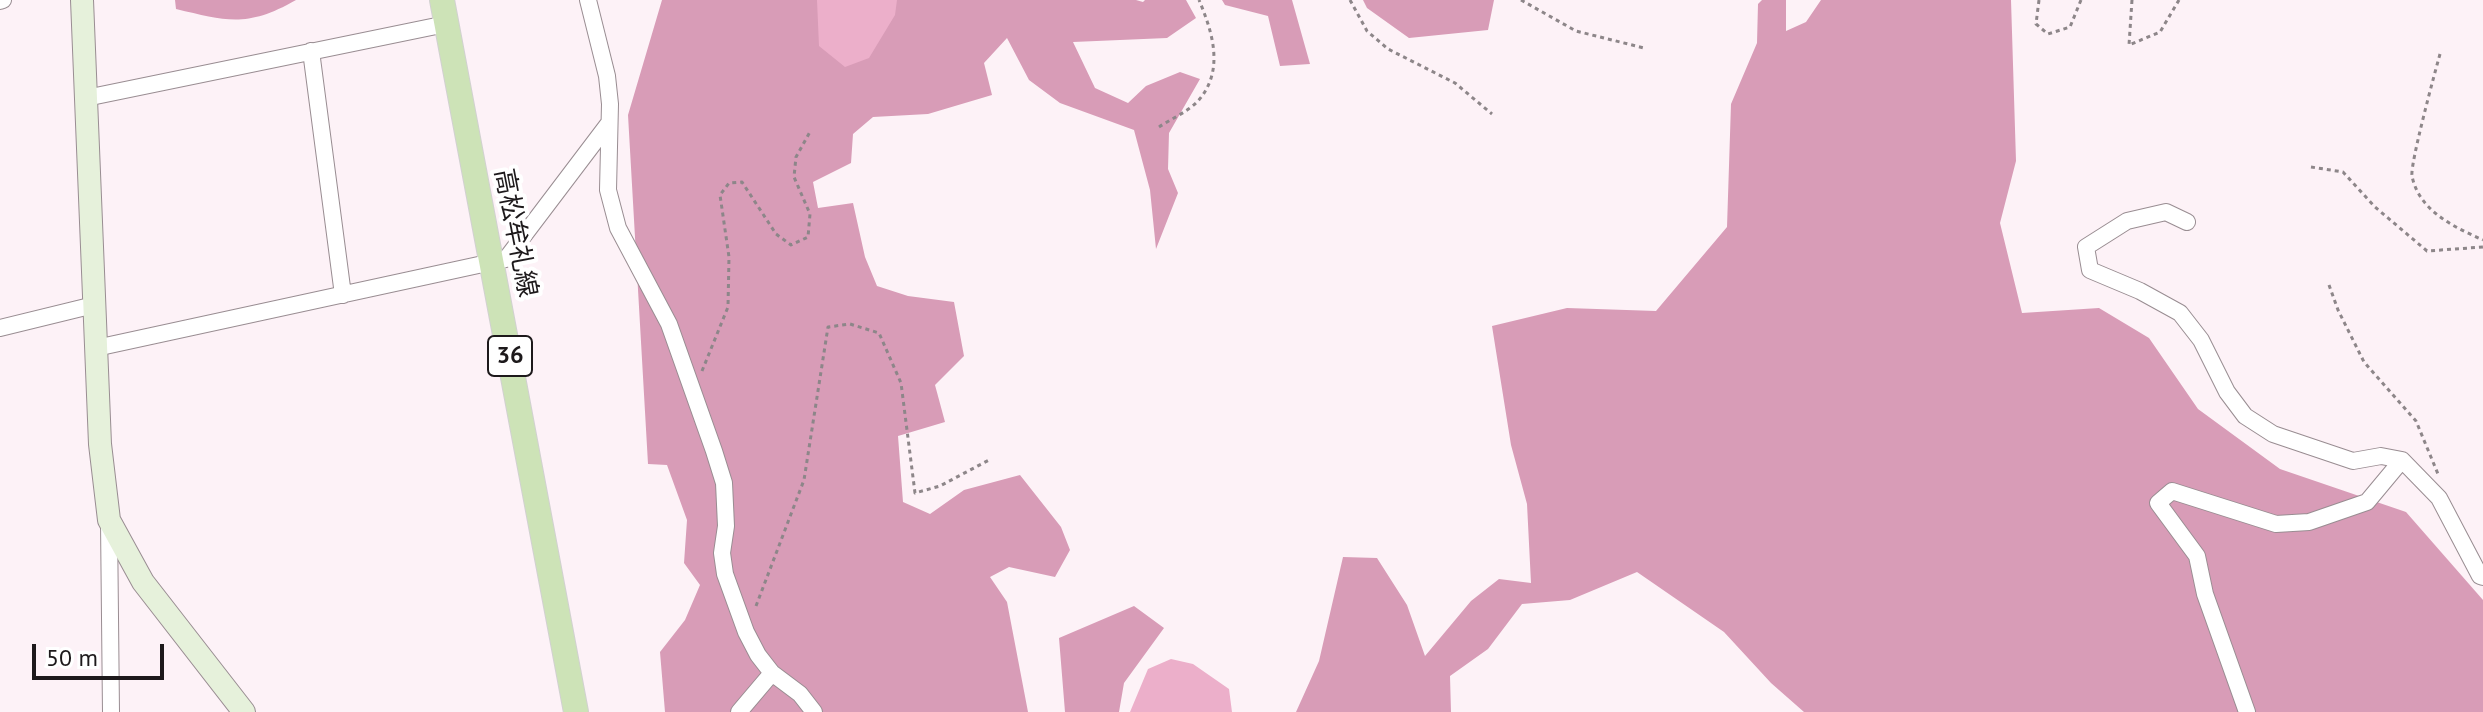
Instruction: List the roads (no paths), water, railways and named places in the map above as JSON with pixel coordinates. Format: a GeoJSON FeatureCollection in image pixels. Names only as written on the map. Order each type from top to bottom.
{"type":"FeatureCollection","features":[{"type":"Feature","properties":{"kind":"main road","name":"高松牟礼線"},"geometry":{"type":"LineString","coordinates":[[442,0],[576,712]]}},
{"type":"Feature","properties":{"kind":"street"},"geometry":{"type":"LineString","coordinates":[[82,0],[100,444],[109,520],[111,712]]}},
{"type":"Feature","properties":{"kind":"street"},"geometry":{"type":"LineString","coordinates":[[588,0],[607,76],[610,104],[608,190],[618,228],[669,324],[724,483],[726,526],[722,553],[725,574],[746,632],[758,655],[772,673],[800,694],[814,712]]}},
{"type":"Feature","properties":{"kind":"street"},"geometry":{"type":"LineString","coordinates":[[86,98],[446,24]]}},
{"type":"Feature","properties":{"kind":"street"},"geometry":{"type":"LineString","coordinates":[[311,51],[343,295]]}},
{"type":"Feature","properties":{"kind":"street"},"geometry":{"type":"LineString","coordinates":[[96,348],[506,259],[609,123]]}},
{"type":"Feature","properties":{"kind":"street"},"geometry":{"type":"LineString","coordinates":[[2187,222],[2166,212],[2127,221],[2086,247],[2090,270],[2140,291],[2180,313],[2201,340],[2227,392],[2245,416],[2273,434],[2353,461],[2381,456],[2402,460],[2439,498],[2483,577]]}},
{"type":"Feature","properties":{"kind":"street"},"geometry":{"type":"LineString","coordinates":[[0,328],[94,305]]}},
{"type":"Feature","properties":{"kind":"street"},"geometry":{"type":"LineString","coordinates":[[2247,712],[2205,594],[2197,556],[2158,503],[2172,491],[2276,524],[2309,522],[2367,502],[2402,460]]}},
{"type":"Feature","properties":{"kind":"street"},"geometry":{"type":"LineString","coordinates":[[109,520],[143,582],[244,712]]}},
{"type":"Feature","properties":{"kind":"street"},"geometry":{"type":"LineString","coordinates":[[739,712],[772,673]]}}]}
